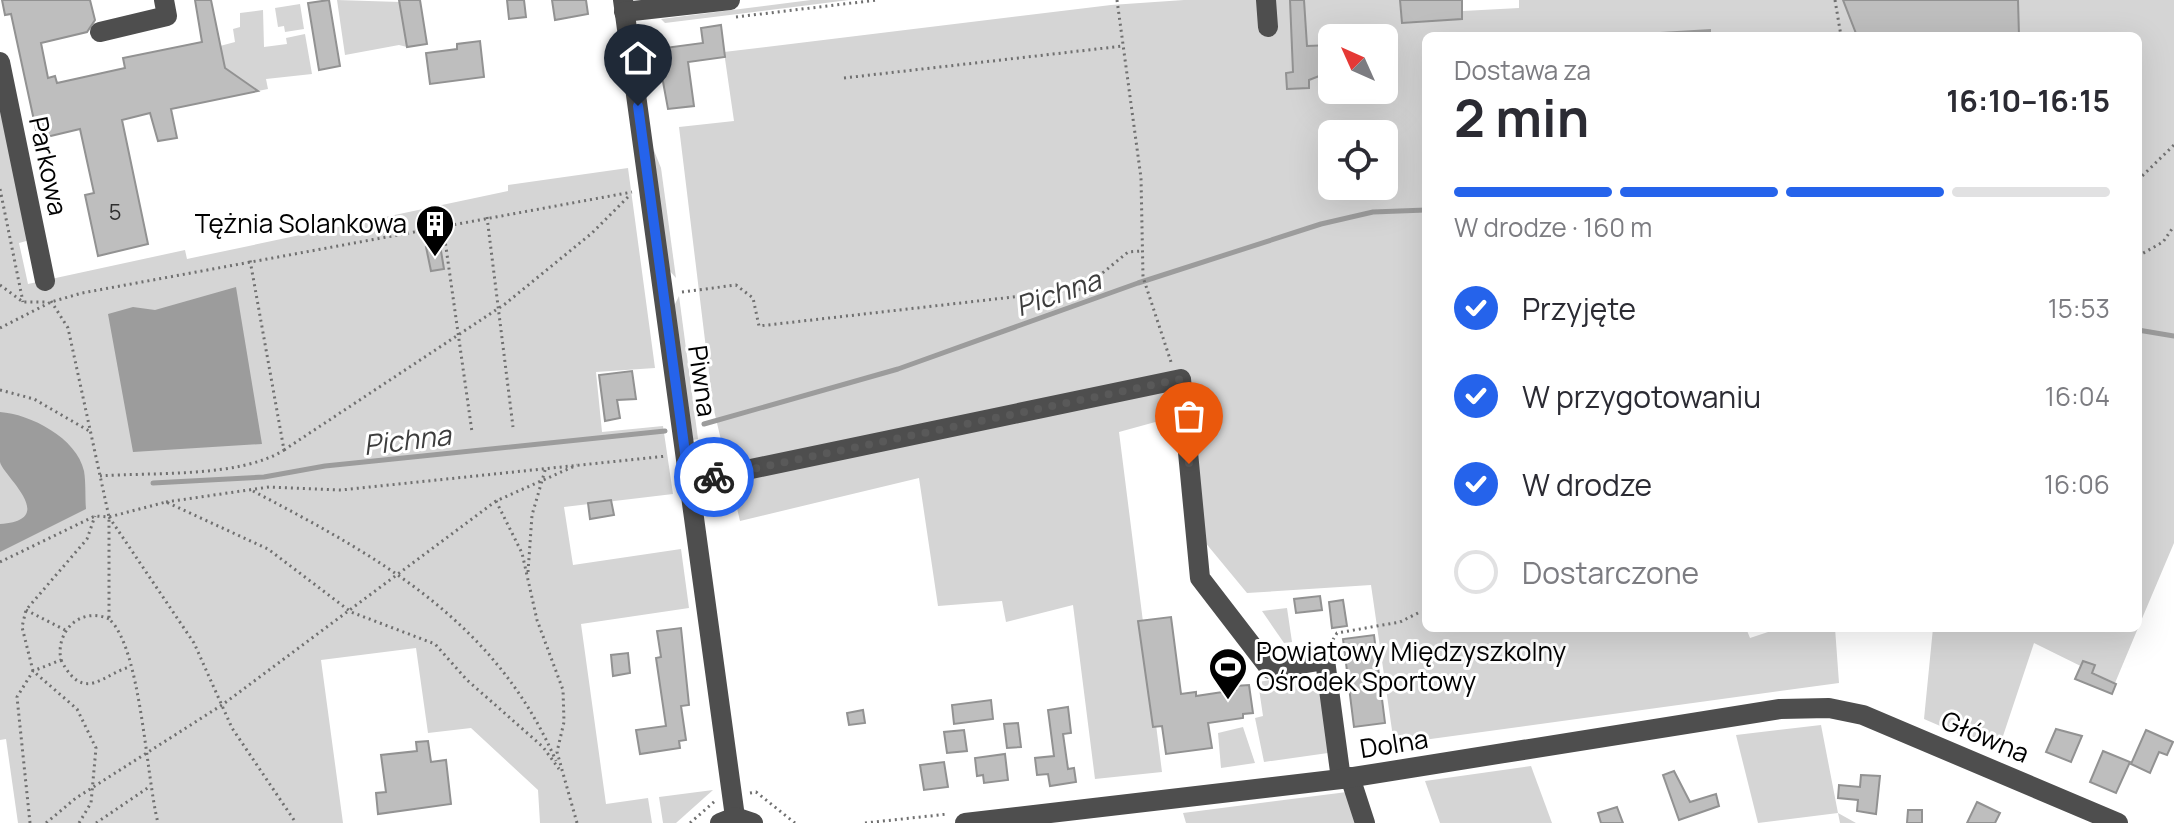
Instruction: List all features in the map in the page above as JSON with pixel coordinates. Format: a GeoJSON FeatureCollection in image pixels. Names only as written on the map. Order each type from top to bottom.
{"type":"FeatureCollection","features":[{"type":"Feature","properties":{"kind":"street"},"geometry":{"type":"LineString","coordinates":[[100,32],[167,16],[164,0]]}},
{"type":"Feature","properties":{"kind":"street"},"geometry":{"type":"LineString","coordinates":[[1266,0],[1268,27]]}},
{"type":"Feature","properties":{"kind":"street"},"geometry":{"type":"LineString","coordinates":[[624,6],[726,10]]}},
{"type":"Feature","properties":{"kind":"street","name":"Piwna"},"geometry":{"type":"LineString","coordinates":[[624,6],[736,821]]}},
{"type":"Feature","properties":{"kind":"street","name":"Parkowa"},"geometry":{"type":"LineString","coordinates":[[0,62],[45,281]]}},
{"type":"Feature","properties":{"kind":"street"},"geometry":{"type":"LineString","coordinates":[[689,482],[1181,379],[1200,578],[1270,669],[1325,660],[1346,778],[1365,823]]}},
{"type":"Feature","properties":{"kind":"street","name":"Dolna"},"geometry":{"type":"LineString","coordinates":[[965,823],[1346,778],[1780,709],[1829,708]]}},
{"type":"Feature","properties":{"kind":"street","name":"Główna"},"geometry":{"type":"LineString","coordinates":[[1829,708],[1893,725],[2118,823]]}},
{"type":"Feature","properties":{"kind":"path"},"geometry":{"type":"LineString","coordinates":[[726,10],[877,0]]}},
{"type":"Feature","properties":{"kind":"path"},"geometry":{"type":"LineString","coordinates":[[1117,0],[1141,178],[1143,277],[1174,381]]}},
{"type":"Feature","properties":{"kind":"path"},"geometry":{"type":"LineString","coordinates":[[1835,0],[1840,32]]}},
{"type":"Feature","properties":{"kind":"path"},"geometry":{"type":"LineString","coordinates":[[844,78],[1123,46]]}},
{"type":"Feature","properties":{"kind":"path"},"geometry":{"type":"LineString","coordinates":[[2142,176],[2174,145]]}},
{"type":"Feature","properties":{"kind":"path"},"geometry":{"type":"LineString","coordinates":[[0,189],[23,302]]}},
{"type":"Feature","properties":{"kind":"path"},"geometry":{"type":"LineString","coordinates":[[0,285],[23,302],[51,302],[250,260],[634,192],[592,233],[498,308],[266,461],[100,476]]}},
{"type":"Feature","properties":{"kind":"path"},"geometry":{"type":"LineString","coordinates":[[487,217],[513,427]]}},
{"type":"Feature","properties":{"kind":"path"},"geometry":{"type":"LineString","coordinates":[[443,225],[472,432]]}},
{"type":"Feature","properties":{"kind":"path"},"geometry":{"type":"LineString","coordinates":[[2142,254],[2163,242],[2174,226]]}},
{"type":"Feature","properties":{"kind":"path"},"geometry":{"type":"LineString","coordinates":[[682,292],[736,285],[753,298],[759,326],[1083,289],[1128,252],[1141,251]]}},
{"type":"Feature","properties":{"kind":"path"},"geometry":{"type":"LineString","coordinates":[[250,260],[284,450]]}},
{"type":"Feature","properties":{"kind":"path"},"geometry":{"type":"LineString","coordinates":[[45,281],[51,302],[68,328],[109,517],[109,619],[125,642],[132,667],[149,786],[158,823]]}},
{"type":"Feature","properties":{"kind":"path"},"geometry":{"type":"LineString","coordinates":[[0,328],[51,302]]}},
{"type":"Feature","properties":{"kind":"path"},"geometry":{"type":"LineString","coordinates":[[0,390],[34,399],[91,432]]}},
{"type":"Feature","properties":{"kind":"path"},"geometry":{"type":"LineString","coordinates":[[0,562],[95,516],[109,517],[166,502],[269,487],[341,490],[674,455]]}},
{"type":"Feature","properties":{"kind":"path"},"geometry":{"type":"LineString","coordinates":[[46,823],[92,788],[222,705],[351,612],[496,501],[581,463]]}},
{"type":"Feature","properties":{"kind":"path"},"geometry":{"type":"LineString","coordinates":[[528,575],[532,515],[546,467]]}},
{"type":"Feature","properties":{"kind":"path"},"geometry":{"type":"LineString","coordinates":[[250,490],[361,549],[431,597],[494,659],[522,696],[559,769],[577,823]]}},
{"type":"Feature","properties":{"kind":"path"},"geometry":{"type":"LineString","coordinates":[[496,501],[522,553],[537,620],[563,690],[564,722],[557,752],[559,769]]}},
{"type":"Feature","properties":{"kind":"path"},"geometry":{"type":"LineString","coordinates":[[166,502],[268,549],[351,612],[435,644],[467,680],[543,747],[559,769]]}},
{"type":"Feature","properties":{"kind":"path"},"geometry":{"type":"LineString","coordinates":[[79,823],[91,803],[96,748],[77,709],[33,671],[22,627],[26,610],[79,550],[95,516]]}},
{"type":"Feature","properties":{"kind":"path"},"geometry":{"type":"LineString","coordinates":[[109,517],[194,643],[244,747],[296,823]]}},
{"type":"Feature","properties":{"kind":"path"},"geometry":{"type":"LineString","coordinates":[[26,610],[65,630]]}},
{"type":"Feature","properties":{"kind":"path"},"geometry":{"type":"LineString","coordinates":[[1325,660],[1337,633],[1400,622],[1420,612]]}},
{"type":"Feature","properties":{"kind":"path"},"geometry":{"type":"LineString","coordinates":[[109,619],[87,616],[65,630],[59,650],[61,660],[74,677],[90,683],[101,683],[132,667]]}},
{"type":"Feature","properties":{"kind":"path"},"geometry":{"type":"LineString","coordinates":[[30,823],[17,697],[33,671],[61,660]]}},
{"type":"Feature","properties":{"kind":"path"},"geometry":{"type":"LineString","coordinates":[[96,823],[149,786]]}},
{"type":"Feature","properties":{"kind":"shaded area"},"geometry":{"type":"Polygon","coordinates":[[[337,0],[400,2],[407,47],[399,45],[345,55],[337,0]]]}},
{"type":"Feature","properties":{"kind":"shaded area"},"geometry":{"type":"Polygon","coordinates":[[[811,0],[849,0],[665,23],[661,19],[811,0]]]}},
{"type":"Feature","properties":{"kind":"shaded area"},"geometry":{"type":"Polygon","coordinates":[[[1184,0],[1462,0],[1463,11],[1519,8],[1519,0],[2174,0],[2174,543],[2142,619],[2142,32],[1422,32],[1422,632],[1748,632],[1750,638],[1768,632],[1835,632],[1839,683],[1394,744],[1371,585],[1247,593],[1204,541],[1188,413],[1119,432],[1162,772],[1095,779],[1073,605],[1006,622],[1002,601],[938,606],[919,478],[740,521],[713,406],[679,127],[734,121],[724,52],[1111,5],[1184,0]]]}},
{"type":"Feature","properties":{"kind":"shaded area"},"geometry":{"type":"Polygon","coordinates":[[[300,4],[304,29],[285,32],[284,26],[278,27],[275,8],[300,4]]]}},
{"type":"Feature","properties":{"kind":"shaded area"},"geometry":{"type":"Polygon","coordinates":[[[263,10],[264,47],[287,44],[286,38],[305,34],[312,74],[266,79],[268,89],[258,91],[225,68],[220,46],[235,42],[233,29],[240,27],[240,13],[263,10]]]}},
{"type":"Feature","properties":{"kind":"shaded area"},"geometry":{"type":"Polygon","coordinates":[[[1711,29],[1711,32],[1660,32],[1711,29]]]}},
{"type":"Feature","properties":{"kind":"shaded area"},"geometry":{"type":"Polygon","coordinates":[[[0,96],[30,240],[19,243],[28,284],[185,250],[187,259],[508,191],[508,185],[628,168],[655,368],[596,372],[602,432],[663,426],[673,494],[564,507],[573,565],[681,549],[689,608],[581,624],[606,804],[648,798],[652,823],[540,823],[538,790],[471,728],[428,733],[416,648],[321,660],[343,823],[18,823],[6,739],[0,740],[0,96]]]}},
{"type":"Feature","properties":{"kind":"shaded area"},"geometry":{"type":"Polygon","coordinates":[[[653,148],[661,168],[676,278],[669,270],[653,148]]]}},
{"type":"Feature","properties":{"kind":"shaded area"},"geometry":{"type":"Polygon","coordinates":[[[236,287],[262,444],[133,452],[108,314],[133,307],[155,310],[236,287]]]}},
{"type":"Feature","properties":{"kind":"shaded area"},"geometry":{"type":"Polygon","coordinates":[[[679,296],[698,439],[693,440],[674,306],[679,296]]]}},
{"type":"Feature","properties":{"kind":"shaded area"},"geometry":{"type":"Polygon","coordinates":[[[0,412],[38,423],[72,448],[84,471],[86,509],[0,552],[0,524],[17,521],[26,515],[27,506],[0,462],[0,412]]]}},
{"type":"Feature","properties":{"kind":"shaded area"},"geometry":{"type":"Polygon","coordinates":[[[1287,608],[1292,642],[1284,643],[1262,611],[1287,608]]]}},
{"type":"Feature","properties":{"kind":"shaded area"},"geometry":{"type":"Polygon","coordinates":[[[1933,632],[2136,632],[2115,683],[2034,643],[1998,751],[1924,719],[1933,632]]]}},
{"type":"Feature","properties":{"kind":"shaded area"},"geometry":{"type":"Polygon","coordinates":[[[1301,675],[1303,690],[1323,691],[1335,752],[1264,762],[1255,718],[1263,716],[1258,682],[1301,675]]]}},
{"type":"Feature","properties":{"kind":"shaded area"},"geometry":{"type":"Polygon","coordinates":[[[1821,725],[1838,813],[1758,823],[1736,735],[1821,725]]]}},
{"type":"Feature","properties":{"kind":"shaded area"},"geometry":{"type":"Polygon","coordinates":[[[1243,727],[1255,763],[1221,768],[1218,733],[1243,727]]]}},
{"type":"Feature","properties":{"kind":"shaded area"},"geometry":{"type":"Polygon","coordinates":[[[1531,766],[1552,823],[1440,823],[1425,781],[1531,766]]]}},
{"type":"Feature","properties":{"kind":"shaded area"},"geometry":{"type":"Polygon","coordinates":[[[713,790],[676,823],[663,823],[659,797],[713,790]]]}},
{"type":"Feature","properties":{"kind":"shaded area"},"geometry":{"type":"Polygon","coordinates":[[[1347,792],[1358,823],[1186,823],[1183,813],[1347,792]]]}},
{"type":"Feature","properties":{"kind":"shaded area"},"geometry":{"type":"Polygon","coordinates":[[[1838,813],[1856,823],[1840,823],[1838,813]]]}},
{"type":"Feature","properties":{"kind":"building"},"geometry":{"type":"Polygon","coordinates":[[[2,0],[90,0],[95,20],[87,32],[41,43],[48,78],[55,76],[57,83],[125,68],[123,58],[202,42],[195,0],[211,0],[225,68],[258,91],[171,109],[177,138],[158,141],[150,113],[122,120],[148,244],[98,256],[85,195],[94,193],[80,129],[38,139],[11,14],[5,15],[2,0]]]}},
{"type":"Feature","properties":{"kind":"building"},"geometry":{"type":"Polygon","coordinates":[[[329,0],[340,66],[319,70],[308,3],[329,0]]]}},
{"type":"Feature","properties":{"kind":"building"},"geometry":{"type":"Polygon","coordinates":[[[399,0],[420,0],[427,44],[407,47],[399,0]]]}},
{"type":"Feature","properties":{"kind":"building"},"geometry":{"type":"Polygon","coordinates":[[[507,0],[524,0],[526,17],[509,19],[507,0]]]}},
{"type":"Feature","properties":{"kind":"building"},"geometry":{"type":"Polygon","coordinates":[[[552,0],[586,0],[588,14],[555,20],[552,0]]]}},
{"type":"Feature","properties":{"kind":"building"},"geometry":{"type":"Polygon","coordinates":[[[1290,0],[1304,0],[1307,46],[1318,46],[1318,76],[1309,80],[1309,88],[1287,89],[1286,73],[1293,72],[1290,0]]]}},
{"type":"Feature","properties":{"kind":"building"},"geometry":{"type":"Polygon","coordinates":[[[1400,0],[1462,0],[1462,19],[1402,23],[1400,0]]]}},
{"type":"Feature","properties":{"kind":"building"},"geometry":{"type":"Polygon","coordinates":[[[1843,0],[2018,0],[2019,32],[1855,32],[1843,0]]]}},
{"type":"Feature","properties":{"kind":"building"},"geometry":{"type":"Polygon","coordinates":[[[721,25],[725,57],[688,62],[694,106],[668,109],[657,49],[703,43],[701,28],[721,25]]]}},
{"type":"Feature","properties":{"kind":"building"},"geometry":{"type":"Polygon","coordinates":[[[480,41],[484,77],[430,84],[426,53],[457,49],[457,44],[480,41]]]}},
{"type":"Feature","properties":{"kind":"building","name":"Tężnia Solankowa"},"geometry":{"type":"Polygon","coordinates":[[[440,245],[444,269],[431,271],[426,247],[440,245]]]}},
{"type":"Feature","properties":{"kind":"building"},"geometry":{"type":"Polygon","coordinates":[[[632,371],[636,399],[617,400],[620,418],[605,421],[599,375],[632,371]]]}},
{"type":"Feature","properties":{"kind":"building"},"geometry":{"type":"Polygon","coordinates":[[[611,500],[614,515],[590,519],[588,503],[611,500]]]}},
{"type":"Feature","properties":{"kind":"building"},"geometry":{"type":"Polygon","coordinates":[[[1320,596],[1322,610],[1296,613],[1294,599],[1320,596]]]}},
{"type":"Feature","properties":{"kind":"building"},"geometry":{"type":"Polygon","coordinates":[[[1343,600],[1347,626],[1332,628],[1329,602],[1343,600]]]}},
{"type":"Feature","properties":{"kind":"building"},"geometry":{"type":"Polygon","coordinates":[[[1171,617],[1181,694],[1196,692],[1196,696],[1249,685],[1253,713],[1243,714],[1243,718],[1208,723],[1212,748],[1166,754],[1162,726],[1153,727],[1138,621],[1171,617]]]}},
{"type":"Feature","properties":{"kind":"building"},"geometry":{"type":"Polygon","coordinates":[[[681,628],[689,705],[681,706],[686,740],[679,741],[680,748],[640,754],[636,730],[666,726],[656,658],[661,657],[657,631],[681,628]]]}},
{"type":"Feature","properties":{"kind":"building"},"geometry":{"type":"Polygon","coordinates":[[[1374,635],[1385,723],[1354,727],[1343,639],[1374,635]]]}},
{"type":"Feature","properties":{"kind":"building"},"geometry":{"type":"Polygon","coordinates":[[[628,653],[630,673],[613,676],[611,655],[628,653]]]}},
{"type":"Feature","properties":{"kind":"building"},"geometry":{"type":"Polygon","coordinates":[[[2083,661],[2095,665],[2092,673],[2116,684],[2112,694],[2075,679],[2083,661]]]}},
{"type":"Feature","properties":{"kind":"building"},"geometry":{"type":"Polygon","coordinates":[[[991,700],[993,719],[954,724],[952,705],[991,700]]]}},
{"type":"Feature","properties":{"kind":"building"},"geometry":{"type":"Polygon","coordinates":[[[1068,707],[1071,733],[1063,734],[1068,769],[1074,768],[1076,782],[1050,786],[1048,774],[1037,775],[1035,758],[1054,756],[1048,710],[1068,707]]]}},
{"type":"Feature","properties":{"kind":"building"},"geometry":{"type":"Polygon","coordinates":[[[863,710],[865,723],[849,725],[847,713],[863,710]]]}},
{"type":"Feature","properties":{"kind":"building"},"geometry":{"type":"Polygon","coordinates":[[[1018,723],[1021,747],[1007,748],[1004,724],[1018,723]]]}},
{"type":"Feature","properties":{"kind":"building"},"geometry":{"type":"Polygon","coordinates":[[[2056,729],[2082,736],[2071,762],[2046,752],[2056,729]]]}},
{"type":"Feature","properties":{"kind":"building"},"geometry":{"type":"Polygon","coordinates":[[[964,730],[967,751],[947,753],[944,732],[964,730]]]}},
{"type":"Feature","properties":{"kind":"building"},"geometry":{"type":"Polygon","coordinates":[[[2146,730],[2173,742],[2167,755],[2159,752],[2150,773],[2131,764],[2146,730]]]}},
{"type":"Feature","properties":{"kind":"building"},"geometry":{"type":"Polygon","coordinates":[[[428,741],[431,762],[446,760],[451,804],[378,814],[376,793],[386,792],[381,755],[417,751],[416,742],[428,741]]]}},
{"type":"Feature","properties":{"kind":"building"},"geometry":{"type":"Polygon","coordinates":[[[2103,751],[2130,762],[2116,793],[2090,782],[2103,751]]]}},
{"type":"Feature","properties":{"kind":"building"},"geometry":{"type":"Polygon","coordinates":[[[1005,754],[1008,780],[984,783],[983,775],[977,776],[975,758],[1005,754]]]}},
{"type":"Feature","properties":{"kind":"building"},"geometry":{"type":"Polygon","coordinates":[[[944,762],[948,787],[924,790],[920,765],[944,762]]]}},
{"type":"Feature","properties":{"kind":"building"},"geometry":{"type":"Polygon","coordinates":[[[1674,771],[1690,802],[1716,794],[1719,806],[1679,820],[1663,775],[1674,771]]]}},
{"type":"Feature","properties":{"kind":"building"},"geometry":{"type":"Polygon","coordinates":[[[1861,775],[1880,776],[1876,814],[1857,811],[1858,800],[1838,798],[1839,785],[1860,787],[1861,775]]]}},
{"type":"Feature","properties":{"kind":"building"},"geometry":{"type":"Polygon","coordinates":[[[1977,802],[2000,813],[1995,823],[1967,823],[1977,802]]]}},
{"type":"Feature","properties":{"kind":"building"},"geometry":{"type":"Polygon","coordinates":[[[1617,807],[1623,823],[1601,823],[1598,813],[1617,807]]]}},
{"type":"Feature","properties":{"kind":"building"},"geometry":{"type":"Polygon","coordinates":[[[1908,810],[1922,810],[1922,823],[1907,823],[1908,810]]]}},
{"type":"Feature","properties":{"kind":"waterway","name":"Pichna"},"geometry":{"type":"LineString","coordinates":[[704,424],[898,369],[1138,283],[1321,224],[1373,212],[1422,210]]}},
{"type":"Feature","properties":{"kind":"waterway","name":"Pichna"},"geometry":{"type":"LineString","coordinates":[[2142,331],[2174,336]]}},
{"type":"Feature","properties":{"kind":"waterway","name":"Pichna"},"geometry":{"type":"LineString","coordinates":[[153,483],[264,477],[325,466],[665,431]]}},
{"type":"Feature","properties":{"kind":"way so far"},"geometry":{"type":"LineString","coordinates":[[714,477],[1181,379],[1189,464]]}},
{"type":"Feature","properties":{"kind":"place","name":"Tężnia Solankowa"},"geometry":{"type":"Point","coordinates":[435,258]}},
{"type":"Feature","properties":{"kind":"place","name":"Powiatowy Międzyszkolny Ośrodek Sportowy"},"geometry":{"type":"Point","coordinates":[1228,701]}},
{"type":"Feature","properties":{"kind":"route"},"geometry":{"type":"LineString","coordinates":[[638,106],[689,482],[714,477]]}}]}
